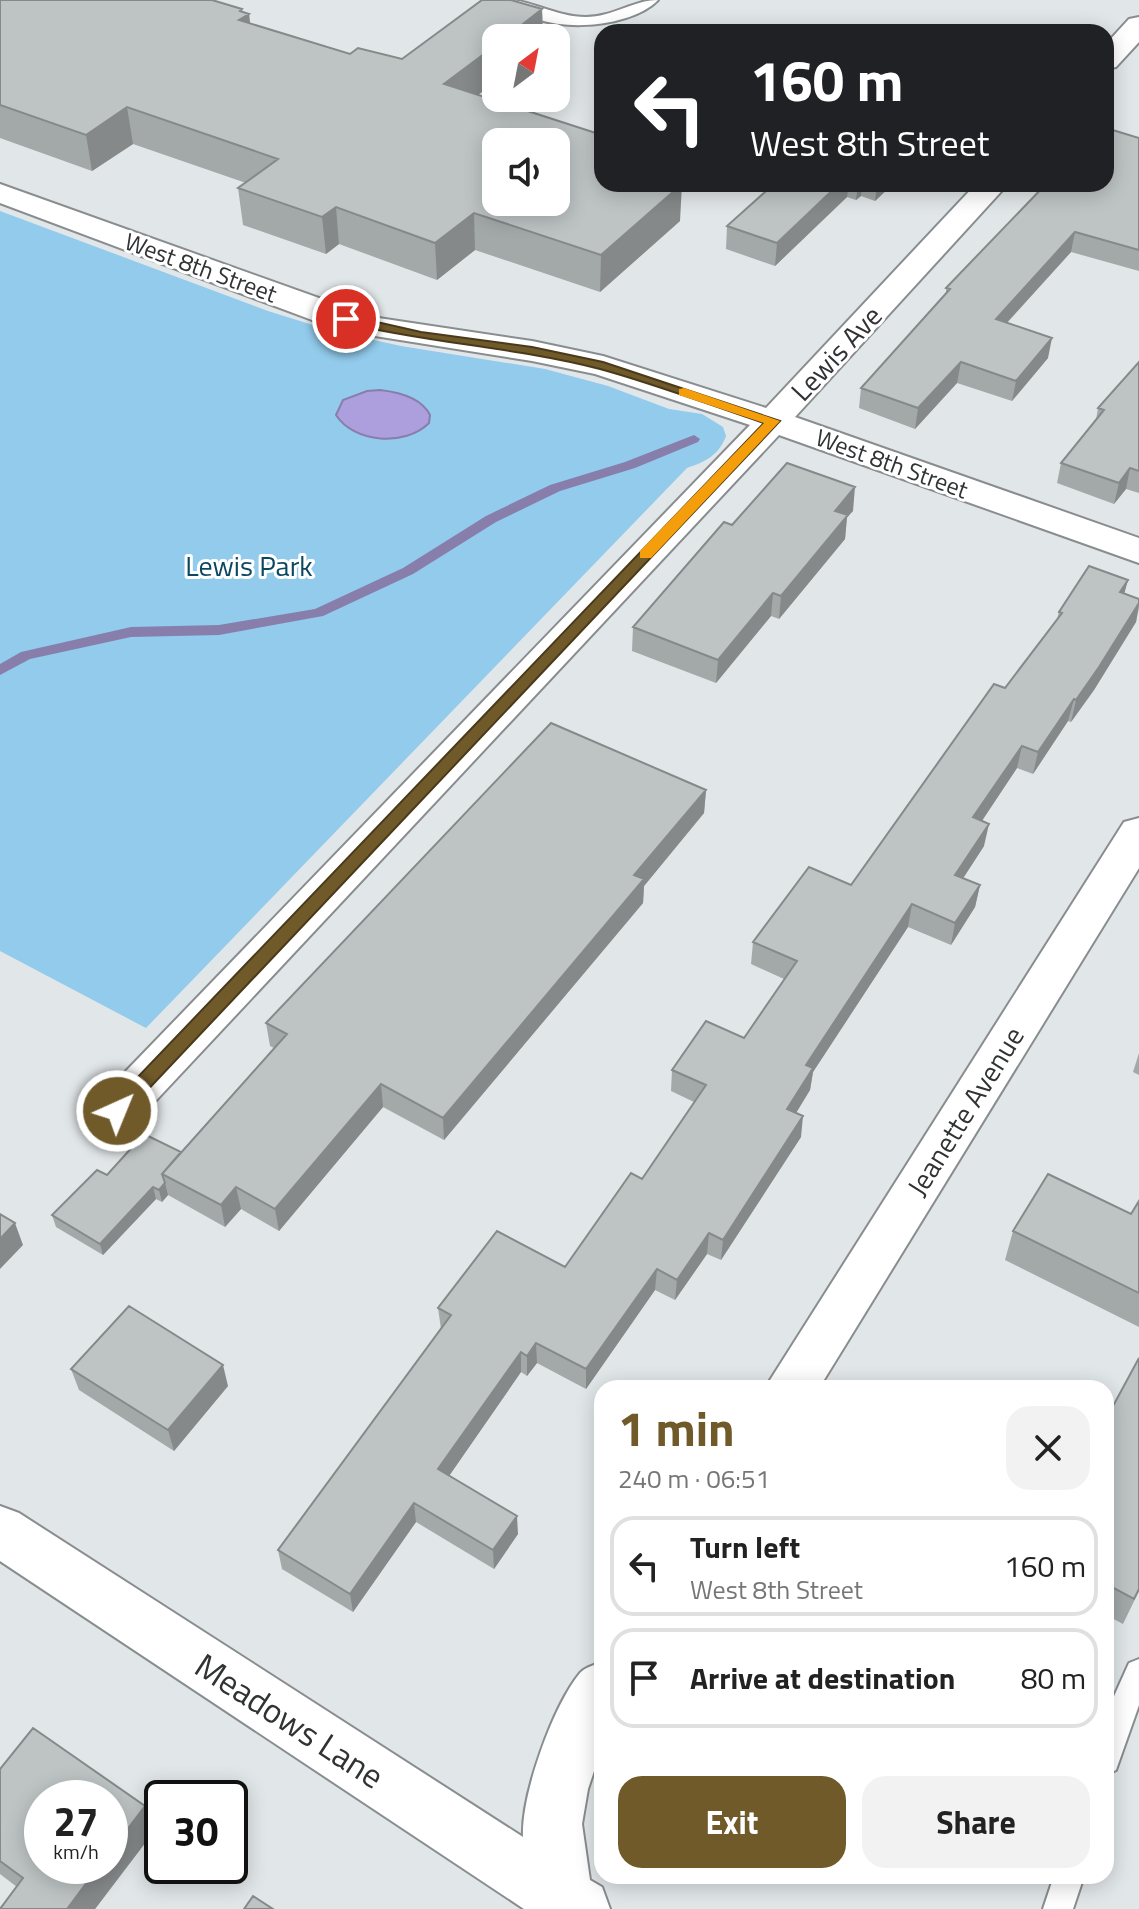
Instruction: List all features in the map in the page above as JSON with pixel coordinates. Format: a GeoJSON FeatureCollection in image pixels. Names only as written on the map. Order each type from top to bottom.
{"type":"FeatureCollection","features":[{"type":"Feature","properties":{"kind":"street"},"geometry":{"type":"LineString","coordinates":[[1114,52],[1139,25]]}},
{"type":"Feature","properties":{"kind":"street","name":"Lewis Ave"},"geometry":{"type":"LineString","coordinates":[[117,1111],[773,421],[986,192]]}},
{"type":"Feature","properties":{"kind":"street","name":"West 8th Street"},"geometry":{"type":"LineString","coordinates":[[0,193],[324,313],[368,326],[532,351],[603,366],[773,421],[1139,551]]}},
{"type":"Feature","properties":{"kind":"street","name":"Jeanette Avenue"},"geometry":{"type":"LineString","coordinates":[[796,1380],[1139,833]]}},
{"type":"Feature","properties":{"kind":"street","name":"Meadows Lane"},"geometry":{"type":"LineString","coordinates":[[0,1531],[565,1905]]}},
{"type":"Feature","properties":{"kind":"street"},"geometry":{"type":"LineString","coordinates":[[565,1905],[552,1826],[563,1774],[594,1702]]}},
{"type":"Feature","properties":{"kind":"lane"},"geometry":{"type":"LineString","coordinates":[[515,0],[520,7],[565,22],[601,22],[638,10],[651,0]]}},
{"type":"Feature","properties":{"kind":"lane"},"geometry":{"type":"LineString","coordinates":[[1114,1734],[1139,1673]]}},
{"type":"Feature","properties":{"kind":"lane"},"geometry":{"type":"LineString","coordinates":[[1058,1909],[1066,1884]]}},
{"type":"Feature","properties":{"kind":"green space","name":"Lewis Park"},"geometry":{"type":"Polygon","coordinates":[[[0,211],[268,311],[332,331],[401,346],[545,369],[608,386],[669,409],[702,414],[723,427],[726,436],[711,457],[687,468],[146,1028],[0,951],[0,211]]]}},
{"type":"Feature","properties":{"kind":"shaded area"},"geometry":{"type":"Polygon","coordinates":[[[367,391],[401,394],[421,404],[430,415],[429,423],[407,436],[380,438],[355,431],[336,415],[343,400],[367,391]]]}},
{"type":"Feature","properties":{"kind":"building"},"geometry":{"type":"Polygon","coordinates":[[[0,0],[212,0],[249,14],[239,20],[350,54],[358,48],[402,59],[482,0],[511,0],[542,9],[523,24],[482,24],[482,56],[444,84],[482,96],[482,112],[531,112],[594,132],[594,192],[673,192],[601,255],[483,216],[570,216],[570,128],[482,128],[482,216],[474,213],[435,243],[336,207],[322,217],[238,188],[278,159],[127,107],[86,135],[0,105],[0,0]]]}},
{"type":"Feature","properties":{"kind":"building"},"geometry":{"type":"Polygon","coordinates":[[[1114,130],[1139,138],[1139,250],[1075,232],[996,319],[1052,338],[1016,381],[961,362],[918,408],[861,388],[950,289],[946,288],[1038,192],[1114,192],[1114,130]]]}},
{"type":"Feature","properties":{"kind":"building"},"geometry":{"type":"Polygon","coordinates":[[[765,192],[831,192],[777,243],[727,226],[765,192]]]}},
{"type":"Feature","properties":{"kind":"building"},"geometry":{"type":"Polygon","coordinates":[[[1139,362],[1139,471],[1130,468],[1119,483],[1061,463],[1104,410],[1098,408],[1139,362]]]}},
{"type":"Feature","properties":{"kind":"building"},"geometry":{"type":"Polygon","coordinates":[[[787,463],[855,487],[835,511],[848,515],[781,596],[773,593],[718,660],[633,627],[724,522],[732,525],[787,463]]]}},
{"type":"Feature","properties":{"kind":"building"},"geometry":{"type":"Polygon","coordinates":[[[1089,566],[1128,580],[1120,592],[1139,599],[1139,603],[1099,667],[1038,752],[1022,746],[973,817],[989,824],[955,875],[980,885],[955,923],[912,904],[806,1065],[813,1068],[787,1109],[803,1116],[723,1240],[709,1233],[677,1280],[657,1269],[586,1369],[536,1343],[527,1356],[521,1352],[438,1469],[517,1516],[493,1550],[414,1503],[350,1594],[278,1550],[451,1315],[438,1308],[497,1231],[565,1267],[631,1173],[642,1179],[706,1085],[672,1070],[706,1021],[744,1038],[797,961],[753,942],[809,867],[851,885],[994,684],[1005,688],[1062,613],[1059,612],[1089,566]]]}},
{"type":"Feature","properties":{"kind":"building"},"geometry":{"type":"Polygon","coordinates":[[[551,723],[706,790],[634,875],[644,879],[443,1118],[381,1084],[275,1209],[236,1187],[221,1205],[162,1174],[287,1034],[266,1023],[551,723]]]}},
{"type":"Feature","properties":{"kind":"building"},"geometry":{"type":"Polygon","coordinates":[[[144,1134],[181,1152],[162,1174],[165,1183],[159,1190],[153,1187],[100,1244],[52,1215],[97,1170],[107,1175],[144,1134]]]}},
{"type":"Feature","properties":{"kind":"building"},"geometry":{"type":"Polygon","coordinates":[[[1048,1174],[1131,1214],[1139,1201],[1139,1293],[1013,1231],[1048,1174]]]}},
{"type":"Feature","properties":{"kind":"building"},"geometry":{"type":"Polygon","coordinates":[[[0,1214],[15,1223],[0,1239],[0,1214]]]}},
{"type":"Feature","properties":{"kind":"building"},"geometry":{"type":"Polygon","coordinates":[[[129,1306],[223,1365],[168,1430],[71,1369],[129,1306]]]}},
{"type":"Feature","properties":{"kind":"building"},"geometry":{"type":"Polygon","coordinates":[[[1139,1358],[1139,1589],[1134,1599],[1114,1588],[1114,1404],[1139,1358]]]}},
{"type":"Feature","properties":{"kind":"building"},"geometry":{"type":"Polygon","coordinates":[[[33,1728],[108,1780],[24,1780],[24,1884],[86,1884],[67,1909],[0,1909],[23,1878],[0,1861],[0,1769],[33,1728]]]}},
{"type":"Feature","properties":{"kind":"building"},"geometry":{"type":"Polygon","coordinates":[[[128,1794],[144,1807],[128,1828],[128,1794]]]}},
{"type":"Feature","properties":{"kind":"building"},"geometry":{"type":"Polygon","coordinates":[[[253,1896],[273,1909],[244,1909],[253,1896]]]}},
{"type":"Feature","properties":{"kind":"waterway"},"geometry":{"type":"LineString","coordinates":[[0,670],[26,655],[131,632],[219,630],[318,613],[408,571],[491,519],[555,488],[630,465],[694,439]]}},
{"type":"Feature","properties":{"kind":"slow traffic"},"geometry":{"type":"LineString","coordinates":[[646,555],[773,421],[684,392]]}},
{"type":"Feature","properties":{"kind":"route"},"geometry":{"type":"LineString","coordinates":[[117,1111],[773,421],[603,366],[532,351],[421,336],[346,319]]}}]}
